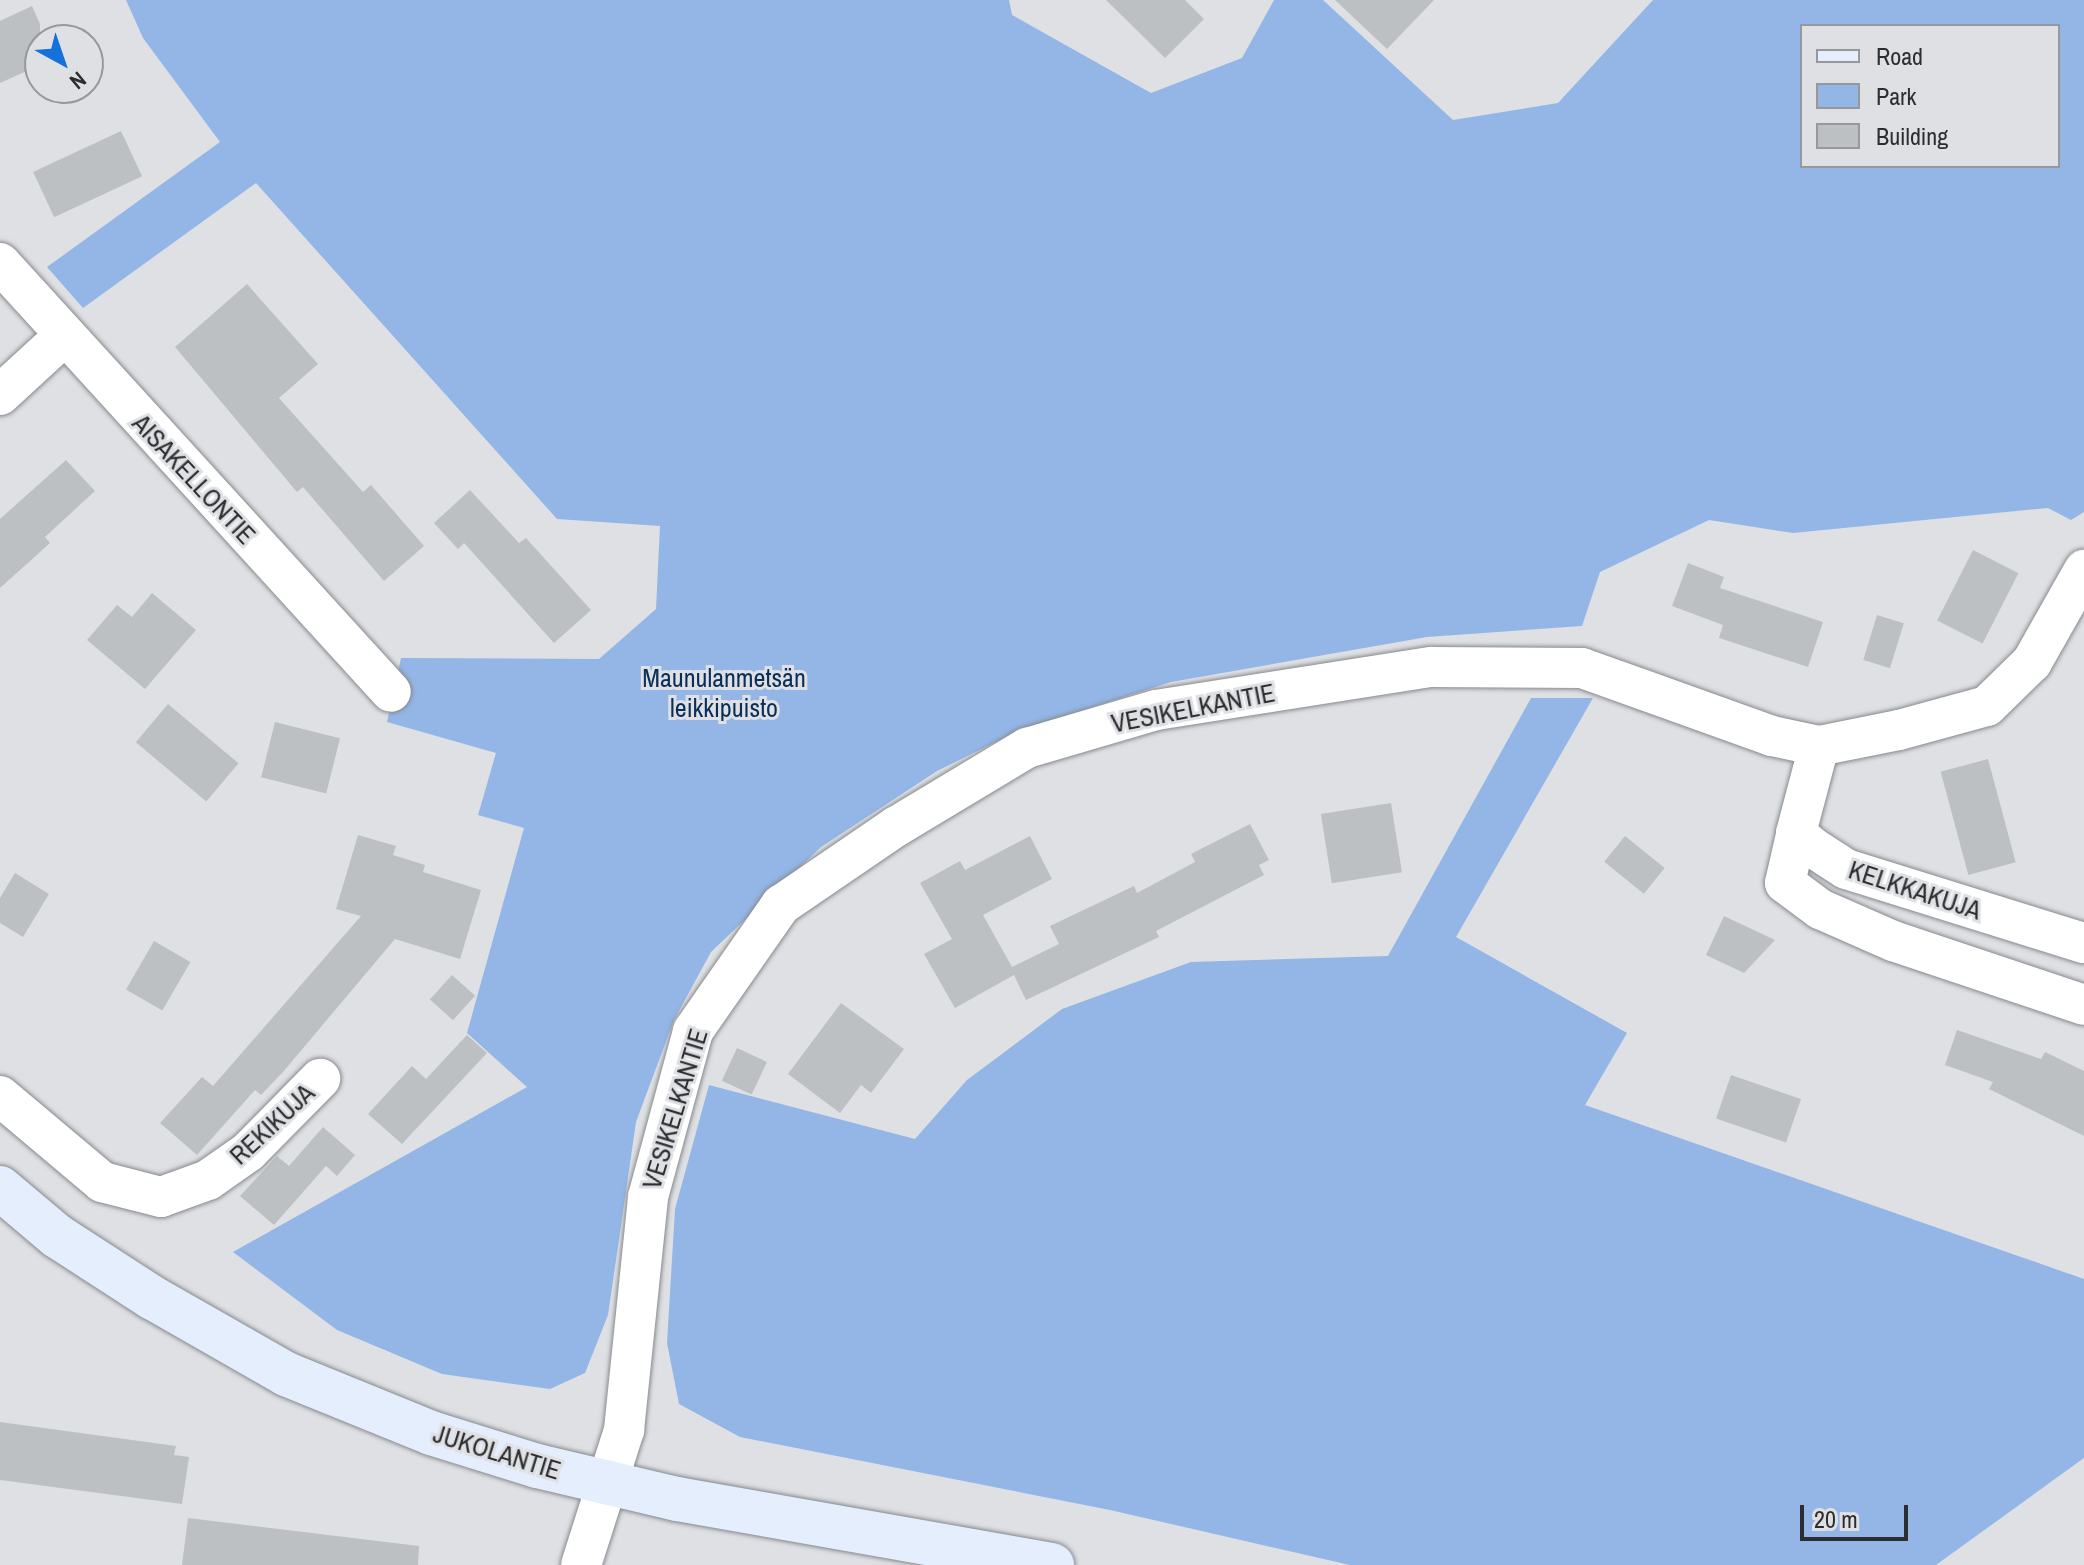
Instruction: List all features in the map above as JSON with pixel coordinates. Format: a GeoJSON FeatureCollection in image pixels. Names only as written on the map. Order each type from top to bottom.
{"type":"FeatureCollection","features":[{"type":"Feature","properties":{"kind":"street","name":"AISAKELLONTIE"},"geometry":{"type":"LineString","coordinates":[[0,263],[63,337],[391,692]]}},
{"type":"Feature","properties":{"kind":"street"},"geometry":{"type":"LineString","coordinates":[[0,395],[63,337]]}},
{"type":"Feature","properties":{"kind":"street","name":"VESIKELKANTIE"},"geometry":{"type":"LineString","coordinates":[[581,1565],[610,1485],[624,1430],[648,1197],[693,1031],[781,905],[897,826],[1027,748],[1141,714],[1432,667],[1582,668],[1772,736],[1819,746],[1987,706],[2032,662],[2084,570]]}},
{"type":"Feature","properties":{"kind":"street"},"geometry":{"type":"LineString","coordinates":[[1819,746],[1785,883],[1820,909],[1893,941],[2084,1005]]}},
{"type":"Feature","properties":{"kind":"street","name":"KELKKAKUJA"},"geometry":{"type":"LineString","coordinates":[[1796,835],[1846,869],[2084,943]]}},
{"type":"Feature","properties":{"kind":"street","name":"REKIKUJA"},"geometry":{"type":"LineString","coordinates":[[6,1112],[102,1182],[161,1197],[208,1180],[248,1152],[320,1079]]}},
{"type":"Feature","properties":{"kind":"street","name":"JUKOLANTIE"},"geometry":{"type":"LineString","coordinates":[[0,1188],[105,1267],[286,1374],[431,1433],[610,1485],[1052,1565]]}},
{"type":"Feature","properties":{"kind":"green space","name":"Maunulanmetsän leikkipuisto"},"geometry":{"type":"Polygon","coordinates":[[[126,0],[1009,0],[1012,15],[1151,93],[1242,58],[1274,0],[1323,0],[1453,120],[1558,103],[1653,0],[2084,0],[2084,512],[2071,520],[2048,508],[1793,533],[1709,520],[1600,572],[1582,626],[1427,637],[1171,682],[1018,731],[937,771],[821,847],[711,952],[674,1020],[636,1122],[608,1315],[585,1373],[550,1389],[442,1374],[337,1330],[233,1252],[527,1087],[467,1033],[524,828],[478,815],[496,753],[387,722],[401,658],[599,659],[656,609],[660,526],[557,519],[256,183],[83,308],[47,267],[220,142],[143,38],[126,0]]]}},
{"type":"Feature","properties":{"kind":"green space"},"geometry":{"type":"Polygon","coordinates":[[[1531,698],[1593,698],[1456,937],[1627,1033],[1585,1105],[2084,1279],[2084,1458],[1936,1565],[1350,1565],[1110,1510],[740,1437],[679,1404],[667,1343],[675,1209],[709,1085],[915,1139],[967,1080],[1062,1009],[1191,962],[1388,956],[1531,698]]]}},
{"type":"Feature","properties":{"kind":"building"},"geometry":{"type":"Polygon","coordinates":[[[1106,0],[1185,0],[1204,19],[1165,58],[1106,0]]]}},
{"type":"Feature","properties":{"kind":"building"},"geometry":{"type":"Polygon","coordinates":[[[1335,0],[1434,0],[1387,49],[1335,0]]]}},
{"type":"Feature","properties":{"kind":"building"},"geometry":{"type":"Polygon","coordinates":[[[32,6],[40,24],[24,24],[24,72],[0,83],[0,21],[32,6]]]}},
{"type":"Feature","properties":{"kind":"building"},"geometry":{"type":"Polygon","coordinates":[[[121,131],[142,176],[54,217],[33,172],[121,131]]]}},
{"type":"Feature","properties":{"kind":"building"},"geometry":{"type":"Polygon","coordinates":[[[247,284],[318,364],[279,398],[363,492],[371,485],[424,546],[384,581],[303,487],[297,492],[175,347],[247,284]]]}},
{"type":"Feature","properties":{"kind":"building"},"geometry":{"type":"Polygon","coordinates":[[[66,460],[95,491],[45,537],[50,543],[0,588],[0,519],[66,460]]]}},
{"type":"Feature","properties":{"kind":"building"},"geometry":{"type":"Polygon","coordinates":[[[470,490],[519,543],[526,538],[591,610],[554,643],[464,543],[458,549],[434,523],[470,490]]]}},
{"type":"Feature","properties":{"kind":"building"},"geometry":{"type":"Polygon","coordinates":[[[1973,550],[2018,573],[1983,644],[1937,620],[1973,550]]]}},
{"type":"Feature","properties":{"kind":"building"},"geometry":{"type":"Polygon","coordinates":[[[1688,563],[1724,577],[1720,588],[1823,622],[1808,667],[1719,638],[1723,625],[1672,606],[1688,563]]]}},
{"type":"Feature","properties":{"kind":"building"},"geometry":{"type":"Polygon","coordinates":[[[152,593],[196,630],[145,689],[87,640],[117,605],[132,617],[152,593]]]}},
{"type":"Feature","properties":{"kind":"building"},"geometry":{"type":"Polygon","coordinates":[[[1877,615],[1904,623],[1890,668],[1863,660],[1877,615]]]}},
{"type":"Feature","properties":{"kind":"building"},"geometry":{"type":"Polygon","coordinates":[[[168,704],[238,763],[206,801],[136,742],[168,704]]]}},
{"type":"Feature","properties":{"kind":"building"},"geometry":{"type":"Polygon","coordinates":[[[275,722],[340,738],[326,794],[261,777],[275,722]]]}},
{"type":"Feature","properties":{"kind":"building"},"geometry":{"type":"Polygon","coordinates":[[[1988,759],[2016,862],[1968,875],[1941,772],[1988,759]]]}},
{"type":"Feature","properties":{"kind":"building"},"geometry":{"type":"Polygon","coordinates":[[[1391,803],[1402,872],[1332,883],[1321,814],[1391,803]]]}},
{"type":"Feature","properties":{"kind":"building"},"geometry":{"type":"Polygon","coordinates":[[[1250,824],[1269,860],[1259,865],[1264,875],[1156,931],[1159,937],[1026,1000],[1014,975],[955,1008],[924,954],[952,939],[920,883],[960,861],[965,870],[1030,836],[1052,879],[983,915],[1012,967],[1059,944],[1050,926],[1134,886],[1137,893],[1195,862],[1191,854],[1250,824]]]}},
{"type":"Feature","properties":{"kind":"building"},"geometry":{"type":"Polygon","coordinates":[[[358,835],[396,846],[393,855],[425,865],[423,872],[481,890],[460,959],[395,939],[283,1072],[261,1095],[255,1090],[197,1155],[160,1123],[202,1077],[213,1086],[361,916],[336,909],[358,835]]]}},
{"type":"Feature","properties":{"kind":"building"},"geometry":{"type":"Polygon","coordinates":[[[1625,836],[1665,868],[1644,894],[1604,862],[1625,836]]]}},
{"type":"Feature","properties":{"kind":"building"},"geometry":{"type":"Polygon","coordinates":[[[15,873],[49,894],[23,937],[0,923],[0,898],[15,873]]]}},
{"type":"Feature","properties":{"kind":"building"},"geometry":{"type":"Polygon","coordinates":[[[1724,916],[1775,940],[1744,973],[1706,955],[1724,916]]]}},
{"type":"Feature","properties":{"kind":"building"},"geometry":{"type":"Polygon","coordinates":[[[154,941],[190,962],[162,1010],[126,989],[154,941]]]}},
{"type":"Feature","properties":{"kind":"building"},"geometry":{"type":"Polygon","coordinates":[[[452,975],[475,996],[453,1020],[430,1000],[452,975]]]}},
{"type":"Feature","properties":{"kind":"building"},"geometry":{"type":"Polygon","coordinates":[[[841,1003],[904,1049],[871,1093],[861,1085],[840,1113],[788,1074],[841,1003]]]}},
{"type":"Feature","properties":{"kind":"building"},"geometry":{"type":"Polygon","coordinates":[[[1957,1030],[2041,1059],[2045,1052],[2084,1071],[2084,1136],[1989,1089],[1993,1082],[1945,1065],[1957,1030]]]}},
{"type":"Feature","properties":{"kind":"building"},"geometry":{"type":"Polygon","coordinates":[[[467,1035],[487,1053],[402,1144],[368,1114],[412,1066],[426,1079],[467,1035]]]}},
{"type":"Feature","properties":{"kind":"building"},"geometry":{"type":"Polygon","coordinates":[[[737,1048],[767,1062],[752,1095],[722,1081],[737,1048]]]}},
{"type":"Feature","properties":{"kind":"building"},"geometry":{"type":"Polygon","coordinates":[[[1731,1075],[1801,1099],[1786,1143],[1716,1118],[1731,1075]]]}},
{"type":"Feature","properties":{"kind":"building"},"geometry":{"type":"Polygon","coordinates":[[[323,1127],[355,1155],[337,1176],[326,1166],[274,1225],[240,1196],[277,1156],[289,1166],[323,1127]]]}},
{"type":"Feature","properties":{"kind":"building"},"geometry":{"type":"Polygon","coordinates":[[[0,1422],[176,1446],[174,1455],[189,1457],[182,1504],[0,1480],[0,1422]]]}},
{"type":"Feature","properties":{"kind":"building"},"geometry":{"type":"Polygon","coordinates":[[[188,1518],[419,1546],[418,1565],[182,1565],[188,1518]]]}}]}
